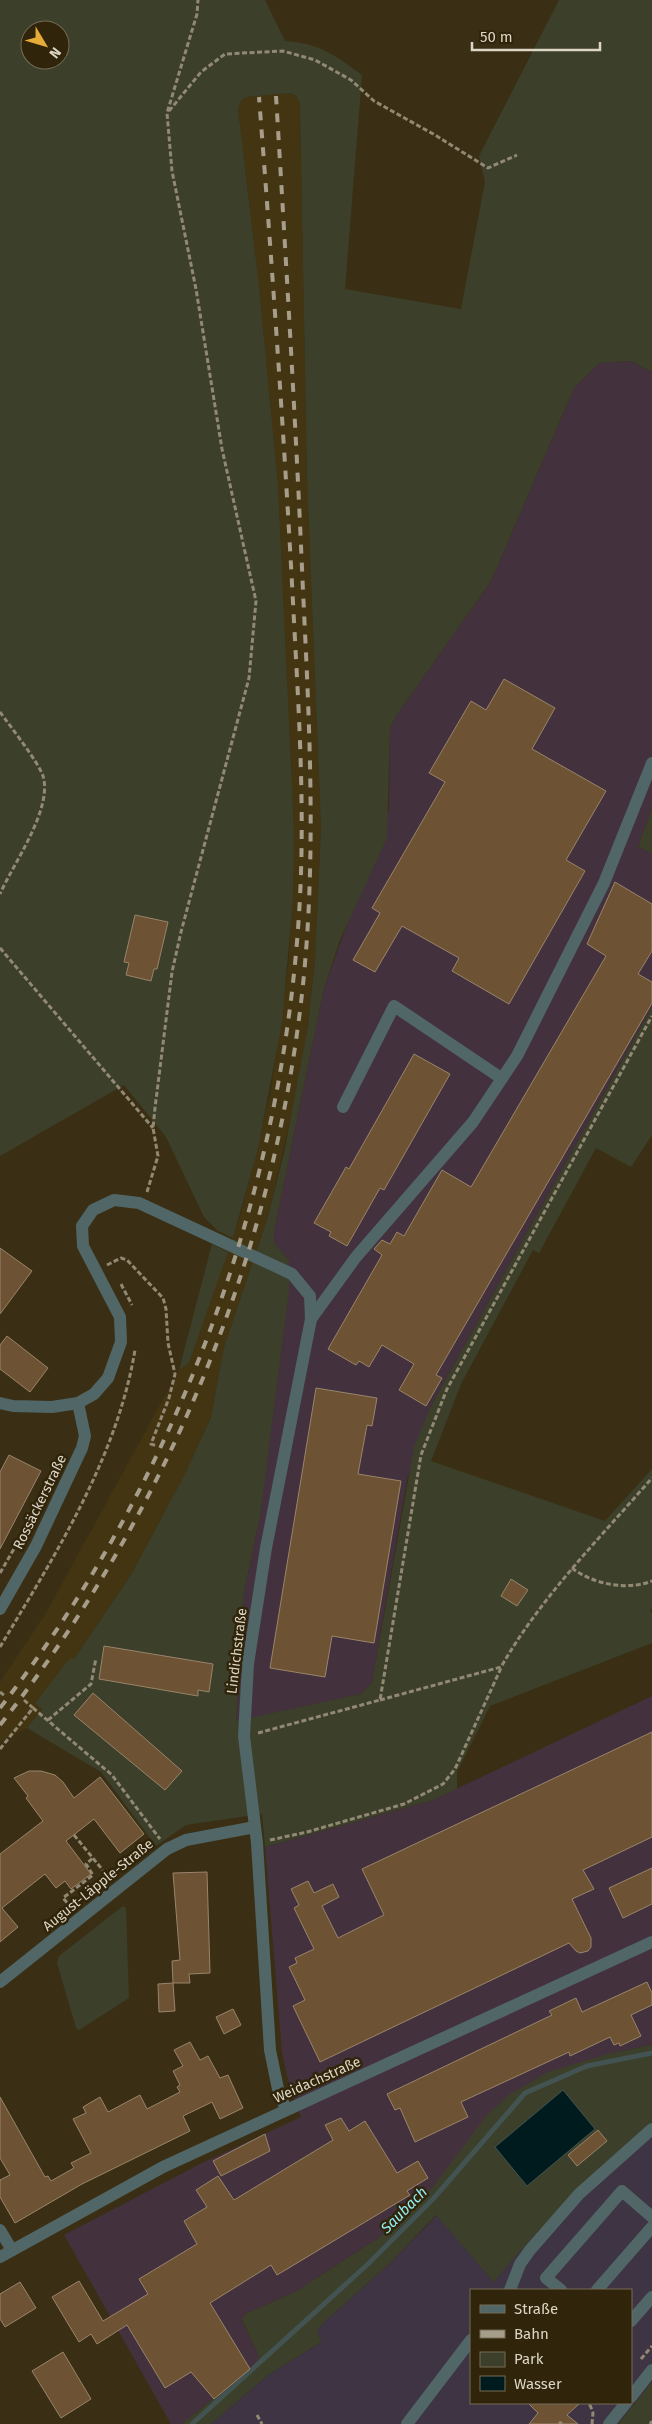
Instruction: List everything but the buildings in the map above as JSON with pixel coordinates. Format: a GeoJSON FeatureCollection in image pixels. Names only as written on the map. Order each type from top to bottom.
{"type":"FeatureCollection","features":[{"type":"Feature","properties":{"kind":"street"},"geometry":{"type":"LineString","coordinates":[[311,1319],[356,1257],[473,1122],[500,1078],[517,1056],[604,883],[652,763]]}},
{"type":"Feature","properties":{"kind":"street"},"geometry":{"type":"LineString","coordinates":[[344,1107],[394,1006],[500,1078]]}},
{"type":"Feature","properties":{"kind":"street","name":"Lindichstraße"},"geometry":{"type":"LineString","coordinates":[[78,1403],[94,1394],[108,1378],[122,1342],[120,1317],[83,1246],[82,1226],[93,1210],[114,1200],[143,1205],[292,1274],[310,1296],[311,1319],[266,1548],[248,1664],[244,1736],[257,1843],[270,2050],[278,2089],[286,2110]]}},
{"type":"Feature","properties":{"kind":"street"},"geometry":{"type":"LineString","coordinates":[[0,1403],[13,1406],[52,1407],[78,1403]]}},
{"type":"Feature","properties":{"kind":"street","name":"Rossäckerstraße"},"geometry":{"type":"LineString","coordinates":[[0,1608],[36,1546],[82,1448],[85,1436],[78,1403]]}},
{"type":"Feature","properties":{"kind":"street","name":"August-Läpple-Straße"},"geometry":{"type":"LineString","coordinates":[[0,1982],[167,1849],[186,1840],[255,1827]]}},
{"type":"Feature","properties":{"kind":"street","name":"Weidachstraße"},"geometry":{"type":"LineString","coordinates":[[0,2257],[163,2167],[652,1942]]}},
{"type":"Feature","properties":{"kind":"street"},"geometry":{"type":"LineString","coordinates":[[510,2289],[520,2264],[530,2250],[579,2194],[652,2129]]}},
{"type":"Feature","properties":{"kind":"street"},"geometry":{"type":"LineString","coordinates":[[560,2289],[546,2278],[622,2191],[652,2217]]}},
{"type":"Feature","properties":{"kind":"street"},"geometry":{"type":"LineString","coordinates":[[598,2289],[652,2227]]}},
{"type":"Feature","properties":{"kind":"street"},"geometry":{"type":"LineString","coordinates":[[0,2230],[12,2250]]}},
{"type":"Feature","properties":{"kind":"street"},"geometry":{"type":"LineString","coordinates":[[632,2320],[652,2297]]}},
{"type":"Feature","properties":{"kind":"street"},"geometry":{"type":"LineString","coordinates":[[407,2424],[470,2341]]}},
{"type":"Feature","properties":{"kind":"street"},"geometry":{"type":"LineString","coordinates":[[632,2396],[652,2370]]}},
{"type":"Feature","properties":{"kind":"street"},"geometry":{"type":"LineString","coordinates":[[609,2424],[622,2404]]}},
{"type":"Feature","properties":{"kind":"path"},"geometry":{"type":"LineString","coordinates":[[143,1205],[158,1156],[153,1128],[172,972],[249,678],[256,602],[222,450],[196,289],[172,171],[167,113],[197,14],[198,0]]}},
{"type":"Feature","properties":{"kind":"path"},"geometry":{"type":"LineString","coordinates":[[167,113],[202,72],[225,54],[283,51],[315,60],[351,80],[374,101],[435,135],[488,168],[517,156]]}},
{"type":"Feature","properties":{"kind":"path"},"geometry":{"type":"LineString","coordinates":[[0,712],[43,775],[46,792],[35,824],[0,894]]}},
{"type":"Feature","properties":{"kind":"path"},"geometry":{"type":"LineString","coordinates":[[0,948],[153,1128]]}},
{"type":"Feature","properties":{"kind":"path"},"geometry":{"type":"LineString","coordinates":[[380,1700],[421,1456],[447,1389],[652,1016]]}},
{"type":"Feature","properties":{"kind":"path"},"geometry":{"type":"LineString","coordinates":[[114,1262],[121,1258],[128,1260],[163,1298],[166,1309],[168,1342],[175,1374],[169,1398],[151,1444],[157,1446]]}},
{"type":"Feature","properties":{"kind":"path"},"geometry":{"type":"LineString","coordinates":[[257,1843],[307,1832],[404,1804],[443,1784],[455,1769],[501,1667],[532,1617],[572,1568],[652,1478]]}},
{"type":"Feature","properties":{"kind":"path"},"geometry":{"type":"LineString","coordinates":[[0,1573],[30,1520]]}},
{"type":"Feature","properties":{"kind":"path"},"geometry":{"type":"LineString","coordinates":[[572,1568],[582,1576],[627,1586],[652,1581]]}},
{"type":"Feature","properties":{"kind":"path"},"geometry":{"type":"LineString","coordinates":[[48,1720],[92,1684],[96,1658]]}},
{"type":"Feature","properties":{"kind":"path"},"geometry":{"type":"LineString","coordinates":[[244,1736],[501,1667]]}},
{"type":"Feature","properties":{"kind":"path"},"geometry":{"type":"LineString","coordinates":[[0,1692],[5,1696]]}},
{"type":"Feature","properties":{"kind":"path"},"geometry":{"type":"LineString","coordinates":[[24,1700],[112,1775],[161,1839]]}},
{"type":"Feature","properties":{"kind":"path"},"geometry":{"type":"LineString","coordinates":[[0,1749],[33,1708]]}},
{"type":"Feature","properties":{"kind":"path"},"geometry":{"type":"LineString","coordinates":[[74,1835],[102,1870]]}},
{"type":"Feature","properties":{"kind":"path"},"geometry":{"type":"LineString","coordinates":[[80,1918],[63,1898],[94,1875],[86,1864],[93,1858]]}},
{"type":"Feature","properties":{"kind":"path"},"geometry":{"type":"LineString","coordinates":[[591,2404],[592,2424]]}},
{"type":"Feature","properties":{"kind":"path"},"geometry":{"type":"LineString","coordinates":[[257,2415],[262,2424]]}},
{"type":"Feature","properties":{"kind":"shaded area"},"geometry":{"type":"Polygon","coordinates":[[[291,93],[296,96],[300,103],[307,480],[321,827],[315,959],[308,1026],[296,1094],[267,1220],[224,1347],[211,1416],[186,1472],[131,1575],[74,1659],[35,1703],[42,1708],[27,1728],[0,1742],[0,1682],[46,1613],[179,1370],[189,1363],[241,1214],[271,1090],[289,960],[294,829],[278,484],[259,286],[238,108],[241,101],[246,97],[291,93]]]}},
{"type":"Feature","properties":{"kind":"shaded area"},"geometry":{"type":"Polygon","coordinates":[[[631,361],[652,372],[652,807],[638,847],[652,853],[652,1007],[431,1406],[407,1480],[372,1683],[361,1694],[236,1722],[244,1592],[260,1516],[289,1260],[274,1243],[274,1231],[324,988],[389,809],[390,729],[396,716],[491,581],[574,388],[599,363],[631,361]]]}},
{"type":"Feature","properties":{"kind":"shaded area"},"geometry":{"type":"Polygon","coordinates":[[[652,1696],[652,2045],[608,2054],[432,2188],[389,2231],[297,2291],[245,2314],[242,2321],[259,2356],[258,2362],[182,2424],[171,2424],[64,2235],[200,2164],[301,2117],[289,2084],[282,2052],[265,1847],[433,1800],[652,1696]]]}},
{"type":"Feature","properties":{"kind":"shaded area"},"geometry":{"type":"Polygon","coordinates":[[[652,2122],[652,2382],[618,2424],[211,2424],[268,2375],[321,2342],[317,2331],[324,2322],[389,2264],[437,2215],[494,2282],[523,2246],[619,2151],[652,2122]]]}},
{"type":"Feature","properties":{"kind":"green space"},"geometry":{"type":"Polygon","coordinates":[[[0,0],[265,0],[285,41],[317,47],[362,75],[345,289],[461,309],[485,182],[479,156],[559,0],[652,0],[652,372],[631,361],[599,363],[574,388],[491,581],[396,716],[390,729],[387,838],[340,940],[324,988],[274,1231],[274,1243],[289,1260],[289,1290],[260,1516],[244,1592],[236,1721],[361,1694],[372,1683],[414,1447],[431,1406],[652,1007],[652,1135],[631,1167],[596,1148],[539,1253],[533,1250],[461,1384],[431,1461],[605,1521],[652,1469],[652,1608],[650,1610],[652,1614],[652,1643],[490,1706],[457,1772],[457,1789],[433,1800],[265,1847],[262,1814],[186,1825],[156,1846],[101,1772],[27,1728],[42,1709],[35,1703],[70,1658],[74,1659],[131,1575],[186,1472],[211,1417],[224,1347],[267,1220],[284,1153],[308,1026],[315,959],[321,827],[307,480],[300,103],[296,96],[291,93],[246,97],[241,101],[238,108],[259,286],[278,484],[294,829],[293,898],[282,1023],[258,1148],[233,1238],[218,1231],[204,1217],[166,1137],[124,1085],[0,1156],[0,0]]]}},
{"type":"Feature","properties":{"kind":"green space"},"geometry":{"type":"Polygon","coordinates":[[[652,807],[652,853],[638,847],[652,807]]]}},
{"type":"Feature","properties":{"kind":"green space"},"geometry":{"type":"Polygon","coordinates":[[[212,1244],[228,1252],[189,1363],[179,1370],[212,1244]]]}},
{"type":"Feature","properties":{"kind":"green space"},"geometry":{"type":"Polygon","coordinates":[[[123,1906],[126,1908],[129,1998],[79,2030],[76,2028],[57,1963],[59,1956],[123,1906]]]}},
{"type":"Feature","properties":{"kind":"green space"},"geometry":{"type":"Polygon","coordinates":[[[652,2045],[652,2122],[570,2199],[531,2239],[494,2282],[436,2215],[389,2264],[324,2322],[317,2331],[321,2342],[268,2375],[211,2424],[182,2424],[258,2362],[259,2356],[242,2320],[245,2314],[297,2291],[389,2231],[432,2188],[487,2115],[509,2095],[548,2072],[608,2054],[652,2045]]]}},
{"type":"Feature","properties":{"kind":"green space"},"geometry":{"type":"Polygon","coordinates":[[[652,2382],[652,2424],[618,2424],[652,2382]]]}},
{"type":"Feature","properties":{"kind":"water"},"geometry":{"type":"Polygon","coordinates":[[[563,2090],[595,2129],[527,2186],[495,2147],[563,2090]]]}},
{"type":"Feature","properties":{"kind":"waterway","name":"Saubach"},"geometry":{"type":"LineString","coordinates":[[192,2424],[368,2264],[433,2199],[525,2093],[587,2066],[652,2053]]}},
{"type":"Feature","properties":{"kind":"railway"},"geometry":{"type":"LineString","coordinates":[[0,1725],[57,1648],[108,1567],[155,1483],[196,1396],[230,1306],[259,1214],[282,1121],[298,1026],[304,972],[308,918],[311,809],[306,645],[276,96]]}},
{"type":"Feature","properties":{"kind":"railway"},"geometry":{"type":"LineString","coordinates":[[0,1708],[64,1619],[121,1525],[170,1427],[212,1325],[246,1221],[272,1114],[290,1006],[300,897],[302,823],[300,750],[286,476],[259,97]]}}]}
